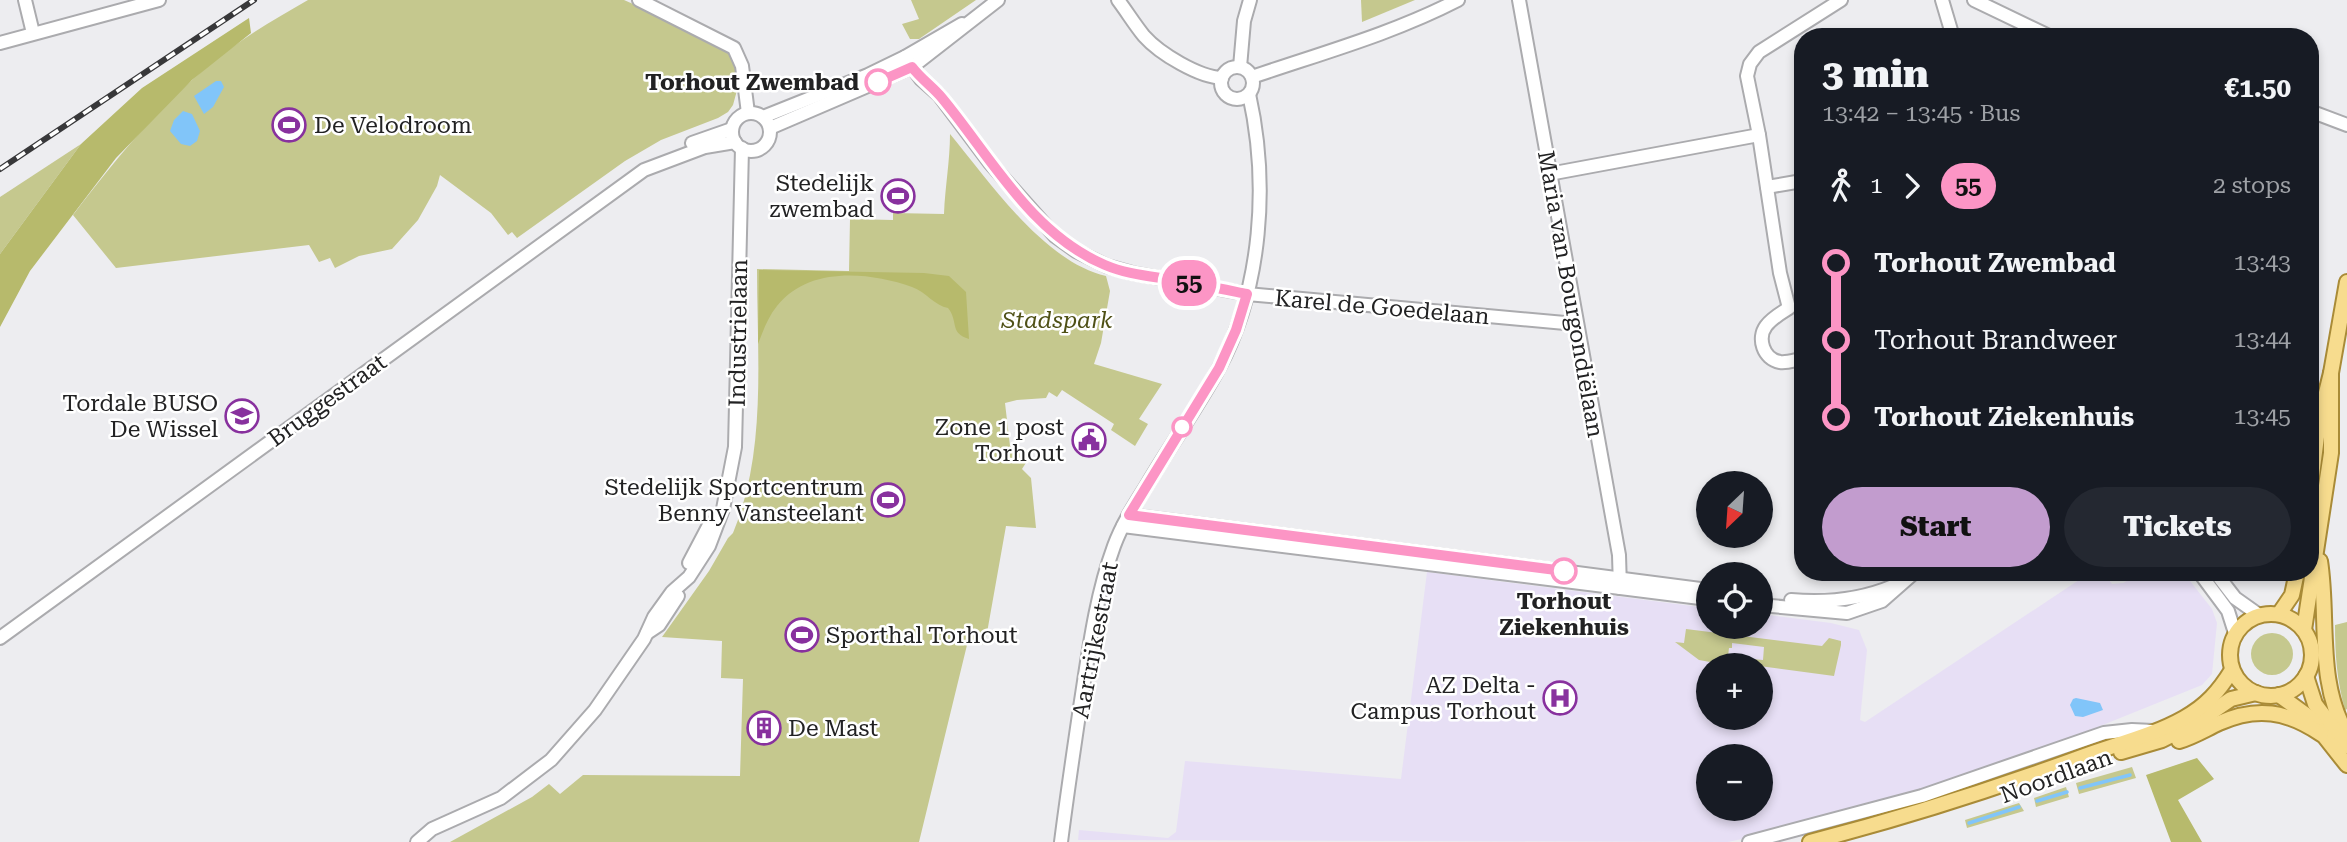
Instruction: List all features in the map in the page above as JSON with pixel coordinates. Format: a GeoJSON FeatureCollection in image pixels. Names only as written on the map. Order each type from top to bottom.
{"type":"FeatureCollection","features":[{"type":"Feature","properties":{"kind":"main road"},"geometry":{"type":"LineString","coordinates":[[2319,421],[2331,373],[2347,282]]}},
{"type":"Feature","properties":{"kind":"main road"},"geometry":{"type":"LineString","coordinates":[[2319,539],[2331,453],[2331,373]]}},
{"type":"Feature","properties":{"kind":"main road"},"geometry":{"type":"LineString","coordinates":[[2319,558],[2329,680],[2333,700],[2347,733]]}},
{"type":"Feature","properties":{"kind":"main road"},"geometry":{"type":"LineString","coordinates":[[2279,614],[2292,595],[2295,581]]}},
{"type":"Feature","properties":{"kind":"main road"},"geometry":{"type":"LineString","coordinates":[[2312,581],[2304,630],[2312,653],[2306,676],[2312,698],[2347,746]]}},
{"type":"Feature","properties":{"kind":"main road"},"geometry":{"type":"LineString","coordinates":[[2304,630],[2289,617],[2279,614],[2259,615],[2241,625],[2235,633],[2229,652],[2232,670],[2246,688],[2256,693],[2280,695],[2290,691],[2306,676]]}},
{"type":"Feature","properties":{"kind":"main road","name":"Noordlaan"},"geometry":{"type":"LineString","coordinates":[[1848,842],[1967,807],[2133,748],[2209,701],[2220,690],[2232,670]]}},
{"type":"Feature","properties":{"kind":"main road","name":"Noordlaan"},"geometry":{"type":"LineString","coordinates":[[1810,842],[1887,822],[2186,729],[2231,699],[2256,693]]}},
{"type":"Feature","properties":{"kind":"main road"},"geometry":{"type":"LineString","coordinates":[[2280,695],[2309,717],[2347,765]]}},
{"type":"Feature","properties":{"kind":"main road"},"geometry":{"type":"LineString","coordinates":[[2151,738],[2182,740],[2230,718],[2253,711],[2291,718],[2321,734]]}},
{"type":"Feature","properties":{"kind":"street"},"geometry":{"type":"LineString","coordinates":[[26,0],[33,33]]}},
{"type":"Feature","properties":{"kind":"street"},"geometry":{"type":"LineString","coordinates":[[0,43],[159,0]]}},
{"type":"Feature","properties":{"kind":"street"},"geometry":{"type":"LineString","coordinates":[[639,0],[734,48],[742,65],[748,113]]}},
{"type":"Feature","properties":{"kind":"street"},"geometry":{"type":"LineString","coordinates":[[767,122],[768,141],[764,146],[752,151],[736,140],[738,117],[748,113],[767,122],[909,62],[956,35],[969,21],[998,0]]}},
{"type":"Feature","properties":{"kind":"street"},"geometry":{"type":"LineString","coordinates":[[1118,0],[1158,50],[1201,73],[1222,78]]}},
{"type":"Feature","properties":{"kind":"street"},"geometry":{"type":"LineString","coordinates":[[1240,67],[1244,21],[1250,0]]}},
{"type":"Feature","properties":{"kind":"street"},"geometry":{"type":"LineString","coordinates":[[1252,77],[1366,40],[1458,0]]}},
{"type":"Feature","properties":{"kind":"street","name":"Maria van Bourgondiëlaan"},"geometry":{"type":"LineString","coordinates":[[1519,0],[1621,584]]}},
{"type":"Feature","properties":{"kind":"street"},"geometry":{"type":"LineString","coordinates":[[1797,28],[1841,0]]}},
{"type":"Feature","properties":{"kind":"street"},"geometry":{"type":"LineString","coordinates":[[1942,0],[1949,28]]}},
{"type":"Feature","properties":{"kind":"street"},"geometry":{"type":"LineString","coordinates":[[1974,0],[2032,28]]}},
{"type":"Feature","properties":{"kind":"street"},"geometry":{"type":"LineString","coordinates":[[1789,308],[1780,273],[1747,76],[1750,64],[1759,52],[1794,30]]}},
{"type":"Feature","properties":{"kind":"street","name":"Karel de Goedelaan"},"geometry":{"type":"LineString","coordinates":[[909,62],[921,79],[940,95],[990,163],[1055,236],[1076,251],[1107,266],[1247,294],[1576,324]]}},
{"type":"Feature","properties":{"kind":"street"},"geometry":{"type":"LineString","coordinates":[[1240,67],[1252,77],[1253,84],[1249,94],[1239,99],[1229,97],[1222,88],[1222,78],[1228,70],[1240,67]]}},
{"type":"Feature","properties":{"kind":"street","name":"Aartrijkestraat"},"geometry":{"type":"LineString","coordinates":[[1060,842],[1103,577],[1126,521],[1219,368],[1236,330],[1247,294],[1259,204],[1255,125],[1249,94]]}},
{"type":"Feature","properties":{"kind":"street"},"geometry":{"type":"LineString","coordinates":[[2319,114],[2347,125]]}},
{"type":"Feature","properties":{"kind":"street"},"geometry":{"type":"LineString","coordinates":[[1549,174],[1759,135]]}},
{"type":"Feature","properties":{"kind":"street","name":"Bruggestraat"},"geometry":{"type":"LineString","coordinates":[[0,638],[644,170],[705,147],[736,140]]}},
{"type":"Feature","properties":{"kind":"street","name":"Industrielaan"},"geometry":{"type":"LineString","coordinates":[[417,842],[432,830],[501,798],[551,760],[585,723],[647,633],[654,617],[672,592],[682,585],[709,546],[721,516],[735,447],[736,140]]}},
{"type":"Feature","properties":{"kind":"street"},"geometry":{"type":"LineString","coordinates":[[1767,187],[1794,182]]}},
{"type":"Feature","properties":{"kind":"street"},"geometry":{"type":"LineString","coordinates":[[1794,306],[1764,328],[1761,338],[1763,349],[1769,358],[1779,362],[1794,360]]}},
{"type":"Feature","properties":{"kind":"street"},"geometry":{"type":"LineString","coordinates":[[1126,521],[1472,564],[1696,597]]}},
{"type":"Feature","properties":{"kind":"street"},"geometry":{"type":"LineString","coordinates":[[2206,581],[2228,611],[2235,633]]}},
{"type":"Feature","properties":{"kind":"street"},"geometry":{"type":"LineString","coordinates":[[2222,581],[2235,598],[2259,615]]}},
{"type":"Feature","properties":{"kind":"street"},"geometry":{"type":"LineString","coordinates":[[1773,603],[1846,599],[1877,592],[1903,582]]}},
{"type":"Feature","properties":{"kind":"street"},"geometry":{"type":"LineString","coordinates":[[1773,602],[1847,614],[1882,601],[1903,582]]}},
{"type":"Feature","properties":{"kind":"street"},"geometry":{"type":"LineString","coordinates":[[1621,584],[1696,589]]}},
{"type":"Feature","properties":{"kind":"street"},"geometry":{"type":"LineString","coordinates":[[1846,599],[1847,614]]}},
{"type":"Feature","properties":{"kind":"street","name":"Noordlaan"},"geometry":{"type":"LineString","coordinates":[[1749,842],[1922,796],[2104,733],[2132,730],[2151,738]]}},
{"type":"Feature","properties":{"kind":"street","name":"Industrielaan"},"geometry":{"type":"LineString","coordinates":[[431,842],[448,824]]}},
{"type":"Feature","properties":{"kind":"shaded area","name":"AZ Delta - Campus Torhout"},"geometry":{"type":"Polygon","coordinates":[[[1427,572],[1696,606],[1696,639],[1773,639],[1773,616],[1831,623],[1859,630],[1867,650],[1860,720],[1865,722],[2077,581],[2110,581],[2112,584],[2127,581],[2190,581],[2212,609],[2217,623],[2212,674],[2202,685],[2026,756],[1909,797],[1728,842],[1078,840],[1079,830],[1168,838],[1176,832],[1185,761],[1401,779],[1427,572]]]}},
{"type":"Feature","properties":{"kind":"green space"},"geometry":{"type":"Polygon","coordinates":[[[308,0],[624,0],[722,45],[736,59],[739,83],[733,105],[728,112],[661,140],[625,161],[517,238],[512,232],[508,235],[491,213],[440,175],[437,186],[418,220],[392,249],[359,256],[335,268],[330,258],[319,262],[309,245],[116,268],[73,215],[151,120],[195,77],[244,39],[308,0]]]}},
{"type":"Feature","properties":{"kind":"green space"},"geometry":{"type":"Polygon","coordinates":[[[911,0],[976,0],[919,39],[910,39],[902,24],[919,19],[911,0]]]}},
{"type":"Feature","properties":{"kind":"green space"},"geometry":{"type":"Polygon","coordinates":[[[1361,0],[1415,0],[1362,22],[1361,0]]]}},
{"type":"Feature","properties":{"kind":"green space"},"geometry":{"type":"Polygon","coordinates":[[[249,18],[251,33],[192,80],[116,158],[30,271],[0,327],[0,254],[81,144],[142,88],[249,18]]]}},
{"type":"Feature","properties":{"kind":"green space","name":"Stedelijk Sportcentrum Benny Vansteelant"},"geometry":{"type":"Polygon","coordinates":[[[950,134],[1000,196],[1040,237],[1061,255],[1083,268],[1106,276],[1110,291],[1101,343],[1094,364],[1162,384],[1139,419],[1148,424],[1135,446],[1111,430],[1114,424],[1062,390],[1057,397],[1049,392],[1046,398],[1005,403],[1010,446],[1029,458],[1022,469],[1031,478],[1036,528],[1006,526],[985,644],[967,645],[919,842],[450,842],[532,797],[549,784],[560,794],[583,775],[740,776],[743,679],[721,678],[722,641],[662,637],[733,533],[744,502],[756,436],[758,403],[757,269],[849,271],[850,219],[893,220],[893,213],[944,214],[950,134]]]}},
{"type":"Feature","properties":{"kind":"green space"},"geometry":{"type":"Polygon","coordinates":[[[81,144],[0,254],[0,197],[81,144]]]}},
{"type":"Feature","properties":{"kind":"green space"},"geometry":{"type":"Polygon","coordinates":[[[759,270],[924,273],[949,276],[966,292],[969,339],[956,330],[948,308],[939,305],[917,289],[877,278],[840,276],[822,278],[790,293],[771,315],[758,344],[759,270]]]}},
{"type":"Feature","properties":{"kind":"green space"},"geometry":{"type":"Polygon","coordinates":[[[2347,622],[2345,710],[2337,668],[2335,625],[2347,622]]]}},
{"type":"Feature","properties":{"kind":"green space"},"geometry":{"type":"Polygon","coordinates":[[[1686,629],[1696,630],[1696,639],[1766,639],[1822,646],[1829,638],[1841,641],[1841,645],[1834,676],[1773,668],[1773,653],[1764,653],[1764,647],[1732,643],[1728,653],[1696,653],[1696,658],[1675,642],[1684,643],[1686,629]]]}},
{"type":"Feature","properties":{"kind":"green space"},"geometry":{"type":"Polygon","coordinates":[[[2272,633],[2287,639],[2293,654],[2287,669],[2272,675],[2257,669],[2251,654],[2257,639],[2272,633]]]}},
{"type":"Feature","properties":{"kind":"green space"},"geometry":{"type":"Polygon","coordinates":[[[2197,758],[2214,779],[2178,800],[2202,842],[2171,842],[2146,775],[2197,758]]]}},
{"type":"Feature","properties":{"kind":"green space"},"geometry":{"type":"Polygon","coordinates":[[[2132,767],[2136,778],[2079,794],[2076,783],[2132,767]]]}},
{"type":"Feature","properties":{"kind":"green space"},"geometry":{"type":"Polygon","coordinates":[[[2066,787],[2069,797],[2036,807],[2034,798],[2066,787]]]}},
{"type":"Feature","properties":{"kind":"green space"},"geometry":{"type":"Polygon","coordinates":[[[2019,803],[2024,811],[1967,828],[1965,820],[2019,803]]]}},
{"type":"Feature","properties":{"kind":"water"},"geometry":{"type":"Polygon","coordinates":[[[216,81],[221,81],[224,87],[213,107],[204,114],[194,96],[216,81]]]}},
{"type":"Feature","properties":{"kind":"water"},"geometry":{"type":"Polygon","coordinates":[[[183,111],[192,114],[200,131],[197,141],[190,146],[181,144],[170,131],[174,120],[183,111]]]}},
{"type":"Feature","properties":{"kind":"water"},"geometry":{"type":"Polygon","coordinates":[[[2076,698],[2100,703],[2103,710],[2083,717],[2075,716],[2070,705],[2076,698]]]}},
{"type":"Feature","properties":{"kind":"waterway"},"geometry":{"type":"LineString","coordinates":[[2080,788],[2130,775]]}},
{"type":"Feature","properties":{"kind":"waterway"},"geometry":{"type":"LineString","coordinates":[[2037,801],[2067,792]]}},
{"type":"Feature","properties":{"kind":"waterway"},"geometry":{"type":"LineString","coordinates":[[1969,823],[2019,807]]}},
{"type":"Feature","properties":{"kind":"railway"},"geometry":{"type":"LineString","coordinates":[[0,169],[254,0]]}},
{"type":"Feature","properties":{"kind":"bus line","name":"55"},"geometry":{"type":"LineString","coordinates":[[878,82],[912,67],[921,79],[940,95],[990,163],[1022,200],[1055,236],[1076,251],[1107,266],[1132,273],[1247,294],[1236,330],[1219,368],[1129,515],[1564,571]]}},
{"type":"Feature","properties":{"kind":"place","name":"Torhout Zwembad"},"geometry":{"type":"Point","coordinates":[878,82]}},
{"type":"Feature","properties":{"kind":"place","name":"De Velodroom"},"geometry":{"type":"Point","coordinates":[289,125]}},
{"type":"Feature","properties":{"kind":"place","name":"Stedelijk zwembad"},"geometry":{"type":"Point","coordinates":[898,196]}},
{"type":"Feature","properties":{"kind":"place","name":"Tordale BUSO De Wissel"},"geometry":{"type":"Point","coordinates":[242,416]}},
{"type":"Feature","properties":{"kind":"place","name":"Zone 1 post Torhout"},"geometry":{"type":"Point","coordinates":[1089,440]}},
{"type":"Feature","properties":{"kind":"place","name":"Stedelijk Sportcentrum Benny Vansteelant"},"geometry":{"type":"Point","coordinates":[888,500]}},
{"type":"Feature","properties":{"kind":"place","name":"Torhout Ziekenhuis"},"geometry":{"type":"Point","coordinates":[1564,571]}},
{"type":"Feature","properties":{"kind":"place","name":"Sporthal Torhout"},"geometry":{"type":"Point","coordinates":[802,635]}},
{"type":"Feature","properties":{"kind":"place","name":"AZ Delta - Campus Torhout"},"geometry":{"type":"Point","coordinates":[1560,698]}},
{"type":"Feature","properties":{"kind":"place","name":"De Mast"},"geometry":{"type":"Point","coordinates":[764,728]}},
{"type":"Feature","properties":{"kind":"park label","name":"Stadspark"},"geometry":{"type":"Point","coordinates":[1057,320]}}]}
